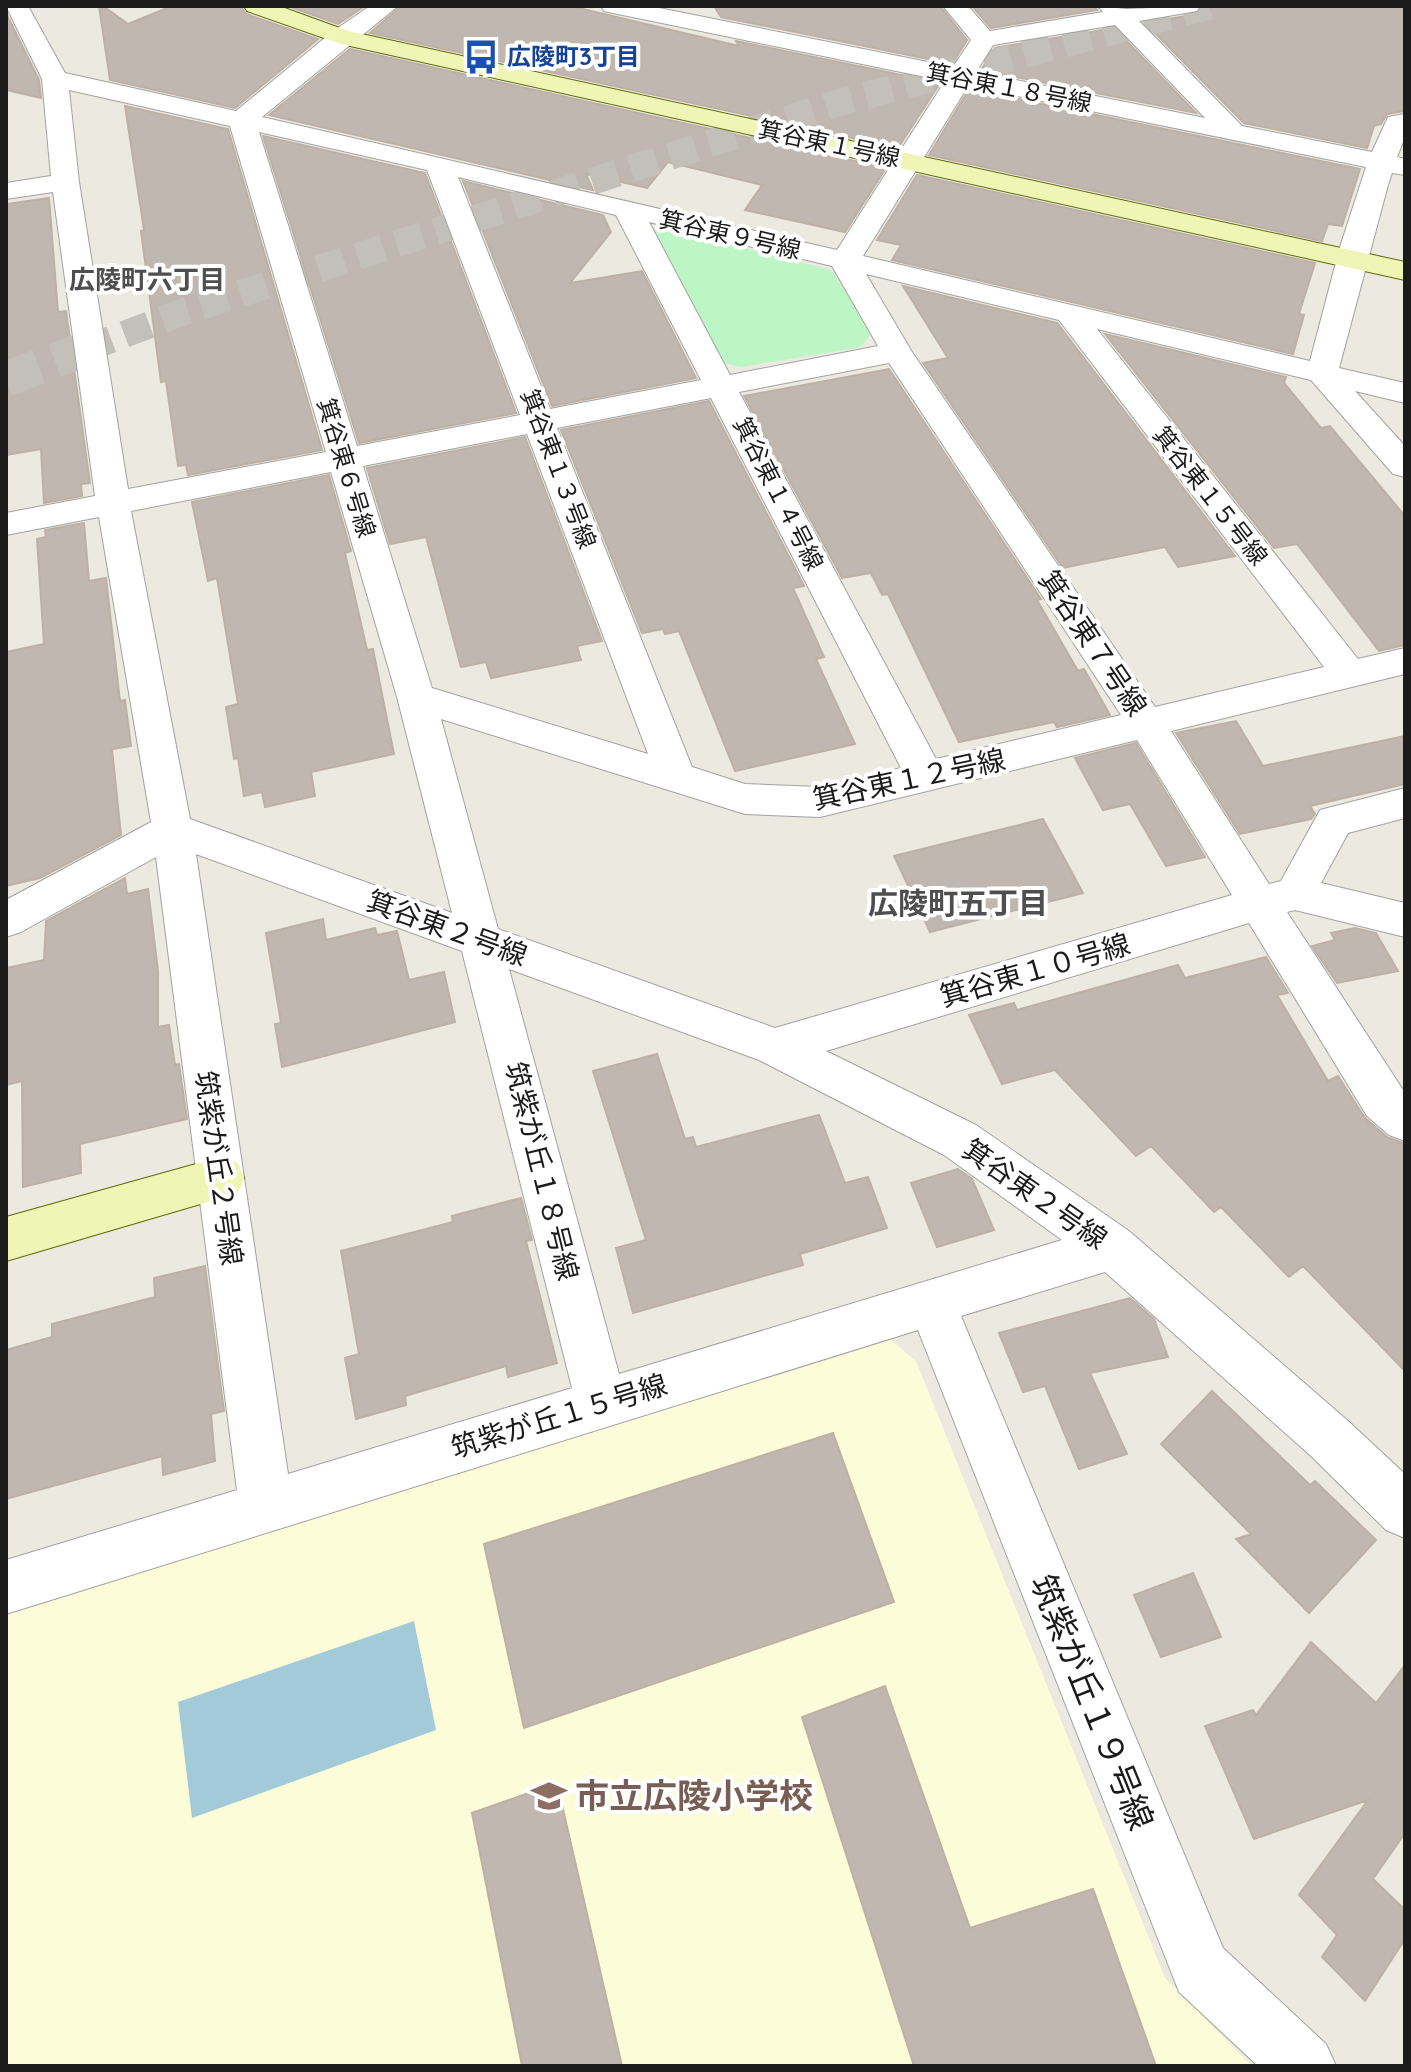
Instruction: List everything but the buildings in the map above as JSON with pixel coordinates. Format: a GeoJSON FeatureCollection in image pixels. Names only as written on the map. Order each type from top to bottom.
{"type":"FeatureCollection","features":[{"type":"Feature","properties":{"kind":"street"},"geometry":{"type":"LineString","coordinates":[[6,920],[172,829],[113,503],[65,182],[55,79],[16,6]]}},
{"type":"Feature","properties":{"kind":"street","name":"箕谷東１号線"},"geometry":{"type":"LineString","coordinates":[[256,6],[341,37],[1405,271]]}},
{"type":"Feature","properties":{"kind":"street"},"geometry":{"type":"LineString","coordinates":[[242,120],[341,37],[386,6]]}},
{"type":"Feature","properties":{"kind":"street","name":"箕谷東１８号線"},"geometry":{"type":"LineString","coordinates":[[613,6],[662,10],[960,78],[1393,165]]}},
{"type":"Feature","properties":{"kind":"street"},"geometry":{"type":"LineString","coordinates":[[955,6],[984,39]]}},
{"type":"Feature","properties":{"kind":"street"},"geometry":{"type":"LineString","coordinates":[[844,262],[984,39],[1115,11],[1188,6]]}},
{"type":"Feature","properties":{"kind":"street"},"geometry":{"type":"LineString","coordinates":[[1115,11],[1233,132]]}},
{"type":"Feature","properties":{"kind":"street","name":"箕谷東９号線"},"geometry":{"type":"LineString","coordinates":[[55,79],[439,164],[1405,393]]}},
{"type":"Feature","properties":{"kind":"street","name":"箕谷東６号線"},"geometry":{"type":"LineString","coordinates":[[242,120],[416,697],[482,941]]}},
{"type":"Feature","properties":{"kind":"street"},"geometry":{"type":"LineString","coordinates":[[1405,122],[1397,123],[1393,165],[1349,259],[1322,374],[1405,466]]}},
{"type":"Feature","properties":{"kind":"street","name":"箕谷東１３号線"},"geometry":{"type":"LineString","coordinates":[[439,164],[675,775]]}},
{"type":"Feature","properties":{"kind":"street"},"geometry":{"type":"LineString","coordinates":[[6,191],[65,182]]}},
{"type":"Feature","properties":{"kind":"street","name":"箕谷東１４号線"},"geometry":{"type":"LineString","coordinates":[[628,210],[926,778]]}},
{"type":"Feature","properties":{"kind":"street","name":"箕谷東７号線"},"geometry":{"type":"LineString","coordinates":[[844,262],[897,352],[1148,726],[1276,898],[1383,1102],[1405,1121]]}},
{"type":"Feature","properties":{"kind":"street","name":"箕谷東１５号線"},"geometry":{"type":"LineString","coordinates":[[1071,316],[1350,675]]}},
{"type":"Feature","properties":{"kind":"street"},"geometry":{"type":"LineString","coordinates":[[6,524],[897,352]]}},
{"type":"Feature","properties":{"kind":"street","name":"箕谷東１２号線"},"geometry":{"type":"LineString","coordinates":[[416,697],[745,799],[820,802],[1148,726],[1405,661]]}},
{"type":"Feature","properties":{"kind":"street"},"geometry":{"type":"LineString","coordinates":[[1405,803],[1334,821],[1276,898],[1405,920]]}},
{"type":"Feature","properties":{"kind":"street","name":"箕谷東２号線"},"geometry":{"type":"LineString","coordinates":[[172,829],[775,1047],[960,1140],[1112,1247],[1329,1438],[1405,1511]]}},
{"type":"Feature","properties":{"kind":"street","name":"筑紫が丘２号線"},"geometry":{"type":"LineString","coordinates":[[172,829],[266,1507]]}},
{"type":"Feature","properties":{"kind":"street","name":"箕谷東１０号線"},"geometry":{"type":"LineString","coordinates":[[775,1047],[1276,898]]}},
{"type":"Feature","properties":{"kind":"street","name":"筑紫が丘１８号線"},"geometry":{"type":"LineString","coordinates":[[482,941],[601,1402]]}},
{"type":"Feature","properties":{"kind":"street"},"geometry":{"type":"LineString","coordinates":[[6,1239],[221,1178]]}},
{"type":"Feature","properties":{"kind":"street","name":"筑紫が丘１５号線"},"geometry":{"type":"LineString","coordinates":[[6,1587],[1112,1247]]}},
{"type":"Feature","properties":{"kind":"street","name":"筑紫が丘１９号線"},"geometry":{"type":"LineString","coordinates":[[931,1302],[1201,1970],[1304,2066]]}},
{"type":"Feature","properties":{"kind":"shaded area","name":"市立広陵小学校"},"geometry":{"type":"Polygon","coordinates":[[[891,1340],[916,1361],[1165,1978],[1252,2066],[6,2066],[6,1614],[891,1340]]]}},
{"type":"Feature","properties":{"kind":"green space"},"geometry":{"type":"Polygon","coordinates":[[[669,229],[831,270],[872,332],[861,347],[741,367],[719,362],[650,230],[669,229]]]}},
{"type":"Feature","properties":{"kind":"water"},"geometry":{"type":"Polygon","coordinates":[[[414,1621],[436,1730],[192,1818],[178,1702],[414,1621]]]}},
{"type":"Feature","properties":{"kind":"tunnel"},"geometry":{"type":"LineString","coordinates":[[86,349],[183,312],[834,104],[1210,6]]}},
{"type":"Feature","properties":{"kind":"tunnel"},"geometry":{"type":"LineString","coordinates":[[6,379],[91,347]]}},
{"type":"Feature","properties":{"kind":"place","name":"広陵町3丁目"},"geometry":{"type":"Point","coordinates":[481,57]}},
{"type":"Feature","properties":{"kind":"place","name":"市立広陵小学校"},"geometry":{"type":"Point","coordinates":[549,1796]}},
{"type":"Feature","properties":{"kind":"district","name":"広陵町六丁目"},"geometry":{"type":"Point","coordinates":[147,280]}},
{"type":"Feature","properties":{"kind":"district","name":"広陵町五丁目"},"geometry":{"type":"Point","coordinates":[958,904]}}]}
